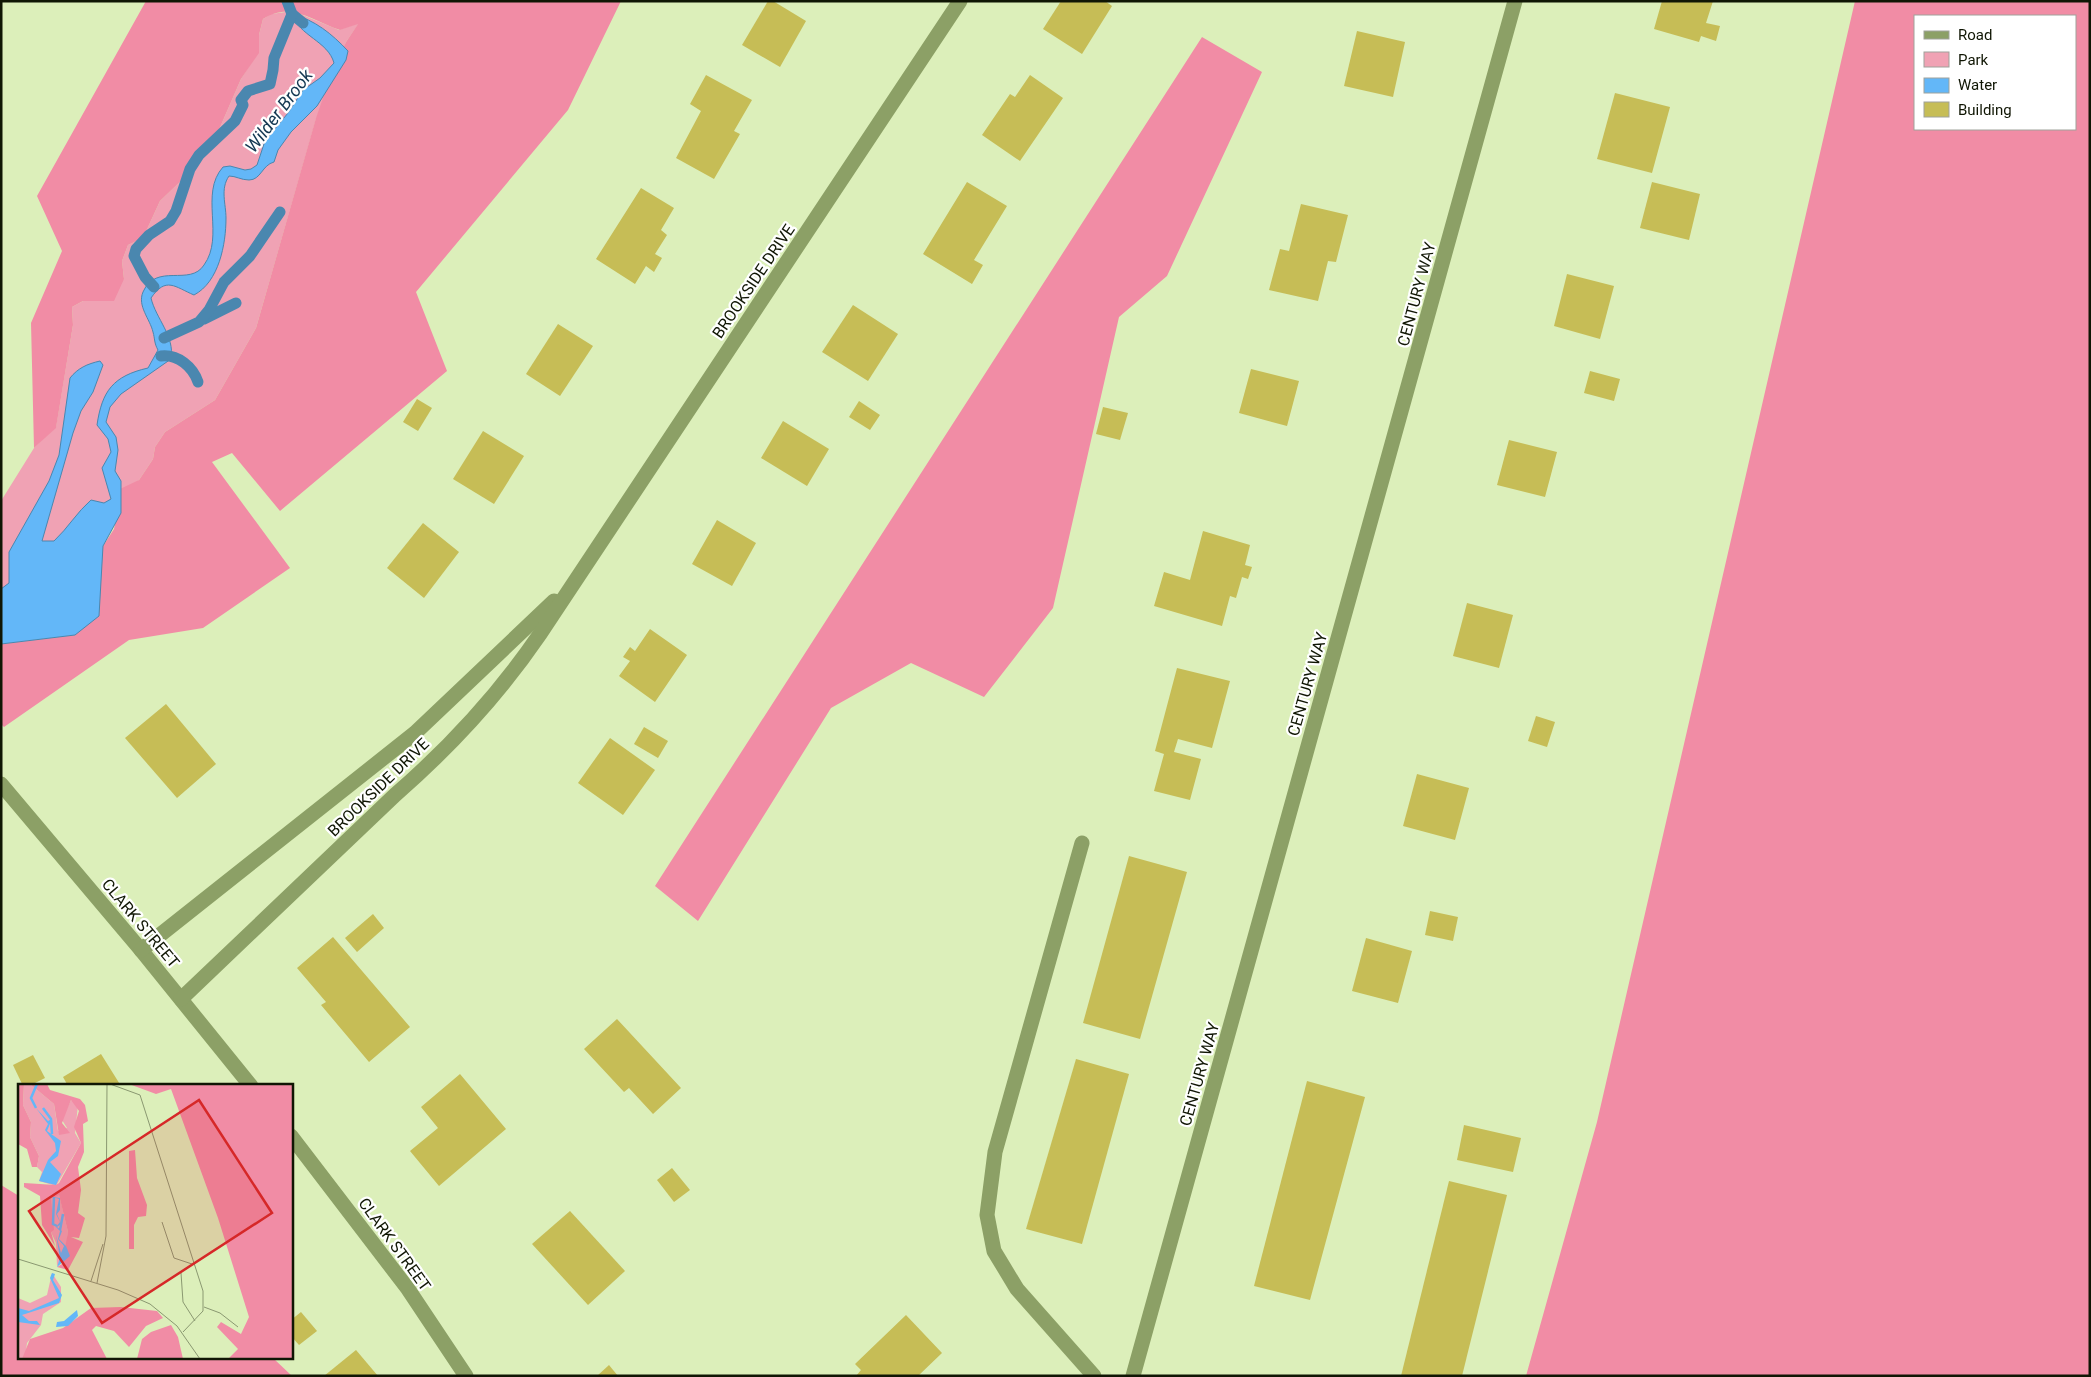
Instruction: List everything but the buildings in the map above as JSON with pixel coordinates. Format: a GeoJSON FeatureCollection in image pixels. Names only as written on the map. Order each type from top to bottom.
{"type":"FeatureCollection","features":[{"type":"Feature","properties":{"kind":"street","name":"BROOKSIDE DRIVE"},"geometry":{"type":"LineString","coordinates":[[181,999],[423,770],[458,734],[518,665],[960,1]]}},
{"type":"Feature","properties":{"kind":"street","name":"CENTURY WAY"},"geometry":{"type":"LineString","coordinates":[[1133,1376],[1515,1]]}},
{"type":"Feature","properties":{"kind":"street","name":"BROOKSIDE DRIVE"},"geometry":{"type":"LineString","coordinates":[[141,950],[415,733],[575,579]]}},
{"type":"Feature","properties":{"kind":"street","name":"CLARK STREET"},"geometry":{"type":"LineString","coordinates":[[1,784],[141,950],[250,1084]]}},
{"type":"Feature","properties":{"kind":"street"},"geometry":{"type":"LineString","coordinates":[[1082,843],[995,1152],[987,1216],[994,1251],[1018,1289],[1094,1376]]}},
{"type":"Feature","properties":{"kind":"street","name":"CLARK STREET"},"geometry":{"type":"LineString","coordinates":[[292,1137],[408,1289],[466,1376]]}},
{"type":"Feature","properties":{"kind":"green space"},"geometry":{"type":"Polygon","coordinates":[[[293,11],[339,30],[359,23],[346,42],[316,119],[256,328],[215,400],[165,432],[155,447],[153,459],[139,480],[1,644],[1,501],[34,448],[56,427],[73,325],[72,307],[124,279],[122,261],[128,245],[143,238],[160,201],[184,178],[218,132],[241,79],[258,53],[259,35],[263,19],[271,14],[293,11]]]}},
{"type":"Feature","properties":{"kind":"shaded area"},"geometry":{"type":"Polygon","coordinates":[[[146,1],[621,1],[568,110],[416,292],[447,371],[280,511],[232,453],[212,462],[290,568],[203,628],[129,640],[4,727],[1,724],[1,644],[75,635],[103,546],[114,529],[121,495],[120,489],[139,480],[153,459],[155,447],[165,432],[215,400],[256,328],[316,118],[332,72],[346,42],[358,24],[340,30],[302,14],[292,12],[273,14],[263,19],[259,35],[259,53],[241,79],[218,132],[184,178],[160,201],[143,238],[128,245],[122,261],[124,279],[114,301],[83,301],[72,307],[73,325],[56,428],[34,448],[31,323],[62,251],[37,196],[146,1]]]}},
{"type":"Feature","properties":{"kind":"shaded area"},"geometry":{"type":"Polygon","coordinates":[[[1855,1],[2090,1],[2090,1376],[1526,1376],[1597,1122],[1855,1]]]}},
{"type":"Feature","properties":{"kind":"shaded area"},"geometry":{"type":"Polygon","coordinates":[[[1202,37],[1262,72],[1167,276],[1119,317],[1053,608],[984,697],[911,663],[831,708],[698,921],[655,886],[1202,37]]]}},
{"type":"Feature","properties":{"kind":"shaded area"},"geometry":{"type":"Polygon","coordinates":[[[1,1185],[18,1195],[18,1360],[275,1360],[292,1376],[1,1376],[1,1185]]]}},
{"type":"Feature","properties":{"kind":"water"},"geometry":{"type":"Polygon","coordinates":[[[292,14],[316,24],[329,33],[348,51],[346,60],[317,106],[291,132],[278,150],[274,162],[253,179],[246,180],[229,176],[224,191],[225,239],[219,261],[210,281],[194,295],[171,285],[166,285],[156,291],[151,298],[153,306],[168,335],[171,359],[121,394],[110,407],[106,422],[116,437],[118,450],[115,471],[121,481],[121,513],[103,546],[99,616],[75,635],[1,644],[1,589],[9,583],[9,552],[49,481],[59,455],[70,378],[87,365],[100,361],[103,365],[93,392],[81,411],[73,433],[42,541],[54,541],[91,500],[104,503],[111,499],[102,468],[111,452],[108,439],[97,425],[102,403],[111,387],[126,376],[148,368],[158,350],[143,307],[143,292],[149,283],[156,278],[190,274],[198,271],[204,265],[210,254],[212,241],[213,190],[216,178],[223,167],[230,166],[245,170],[257,165],[265,141],[288,113],[303,90],[320,78],[334,63],[326,49],[301,28],[292,14]]]}},
{"type":"Feature","properties":{"kind":"waterway","name":"Wilder Brook"},"geometry":{"type":"LineString","coordinates":[[287,1],[292,14],[303,23]]}},
{"type":"Feature","properties":{"kind":"waterway"},"geometry":{"type":"LineString","coordinates":[[154,287],[145,277],[134,256],[136,249],[149,235],[170,221],[176,211],[190,169],[199,155],[235,121],[243,105],[241,100],[248,91],[270,84],[274,58],[292,14]]}},
{"type":"Feature","properties":{"kind":"waterway"},"geometry":{"type":"LineString","coordinates":[[164,338],[199,322],[209,310],[224,282],[250,256],[280,212]]}},
{"type":"Feature","properties":{"kind":"waterway"},"geometry":{"type":"LineString","coordinates":[[204,319],[236,303]]}},
{"type":"Feature","properties":{"kind":"waterway"},"geometry":{"type":"LineString","coordinates":[[161,356],[179,359],[189,367],[198,382]]}}]}
